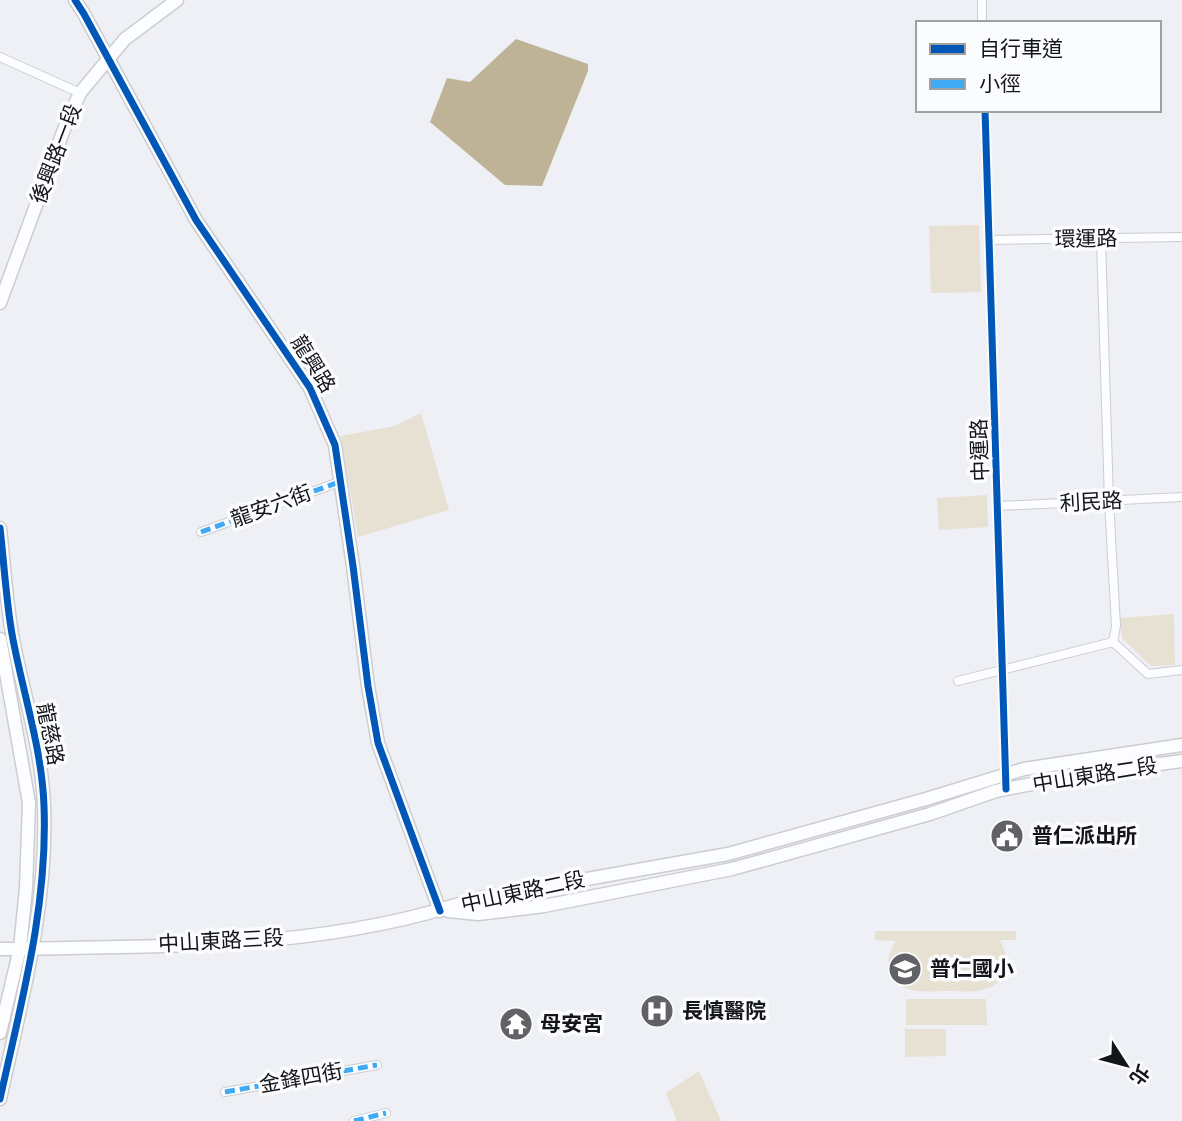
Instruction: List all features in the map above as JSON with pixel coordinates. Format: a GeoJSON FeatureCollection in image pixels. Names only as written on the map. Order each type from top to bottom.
{"type":"FeatureCollection","features":[{"type":"Feature","properties":{"kind":"street","name":"龍興路"},"geometry":{"type":"LineString","coordinates":[[75,0],[196,220],[310,388],[335,444],[378,743],[440,911]]}},
{"type":"Feature","properties":{"kind":"street","name":"後興路一段"},"geometry":{"type":"LineString","coordinates":[[0,303],[80,93],[125,39],[177,0]]}},
{"type":"Feature","properties":{"kind":"street"},"geometry":{"type":"LineString","coordinates":[[982,0],[982,21]]}},
{"type":"Feature","properties":{"kind":"street"},"geometry":{"type":"LineString","coordinates":[[0,57],[80,93]]}},
{"type":"Feature","properties":{"kind":"street","name":"中運路"},"geometry":{"type":"LineString","coordinates":[[985,112],[1006,789]]}},
{"type":"Feature","properties":{"kind":"street","name":"環運路"},"geometry":{"type":"LineString","coordinates":[[990,240],[1182,237]]}},
{"type":"Feature","properties":{"kind":"street"},"geometry":{"type":"LineString","coordinates":[[1101,240],[1109,501],[1116,626],[1114,642]]}},
{"type":"Feature","properties":{"kind":"street","name":"龍安六街"},"geometry":{"type":"LineString","coordinates":[[201,532],[342,481]]}},
{"type":"Feature","properties":{"kind":"street","name":"利民路"},"geometry":{"type":"LineString","coordinates":[[999,506],[1182,497]]}},
{"type":"Feature","properties":{"kind":"street","name":"龍慈路"},"geometry":{"type":"LineString","coordinates":[[0,528],[12,631],[37,754],[44,805],[42,887],[26,948]]}},
{"type":"Feature","properties":{"kind":"street","name":"龍慈路"},"geometry":{"type":"LineString","coordinates":[[0,639],[29,803],[26,948]]}},
{"type":"Feature","properties":{"kind":"street"},"geometry":{"type":"LineString","coordinates":[[958,681],[1114,642]]}},
{"type":"Feature","properties":{"kind":"street"},"geometry":{"type":"LineString","coordinates":[[1114,642],[1149,674],[1182,670]]}},
{"type":"Feature","properties":{"kind":"street","name":"中山東路二段"},"geometry":{"type":"LineString","coordinates":[[440,911],[474,899],[728,854],[1006,774],[1069,761],[1182,745]]}},
{"type":"Feature","properties":{"kind":"street"},"geometry":{"type":"LineString","coordinates":[[20,756],[37,754]]}},
{"type":"Feature","properties":{"kind":"street","name":"中山東路二段"},"geometry":{"type":"LineString","coordinates":[[440,911],[478,914],[544,906],[732,869],[1006,789],[1072,776],[1182,761]]}},
{"type":"Feature","properties":{"kind":"street","name":"中山東路三段"},"geometry":{"type":"LineString","coordinates":[[0,949],[259,941],[342,931],[440,911]]}},
{"type":"Feature","properties":{"kind":"street"},"geometry":{"type":"LineString","coordinates":[[0,1033],[26,948]]}},
{"type":"Feature","properties":{"kind":"street"},"geometry":{"type":"LineString","coordinates":[[0,1095],[26,948]]}},
{"type":"Feature","properties":{"kind":"street","name":"金鋒四街"},"geometry":{"type":"LineString","coordinates":[[225,1092],[377,1065]]}},
{"type":"Feature","properties":{"kind":"street"},"geometry":{"type":"LineString","coordinates":[[354,1121],[386,1113]]}},
{"type":"Feature","properties":{"kind":"shaded area"},"geometry":{"type":"Polygon","coordinates":[[[516,39],[588,64],[588,71],[542,186],[505,185],[430,122],[447,78],[470,82],[516,39]]]}},
{"type":"Feature","properties":{"kind":"shaded area"},"geometry":{"type":"Polygon","coordinates":[[[979,225],[981,292],[931,293],[929,226],[979,225]]]}},
{"type":"Feature","properties":{"kind":"shaded area"},"geometry":{"type":"Polygon","coordinates":[[[421,413],[449,510],[358,537],[341,436],[395,426],[421,413]]]}},
{"type":"Feature","properties":{"kind":"shaded area"},"geometry":{"type":"Polygon","coordinates":[[[987,495],[988,527],[939,530],[937,498],[987,495]]]}},
{"type":"Feature","properties":{"kind":"shaded area"},"geometry":{"type":"Polygon","coordinates":[[[1174,614],[1175,665],[1151,666],[1122,638],[1120,618],[1174,614]]]}},
{"type":"Feature","properties":{"kind":"shaded area"},"geometry":{"type":"Polygon","coordinates":[[[875,931],[1016,931],[1016,940],[999,940],[1005,953],[1006,968],[994,986],[977,991],[923,991],[909,989],[896,981],[889,969],[889,955],[896,941],[875,940],[875,931]]]}},
{"type":"Feature","properties":{"kind":"shaded area"},"geometry":{"type":"Polygon","coordinates":[[[906,999],[986,999],[987,1025],[906,1025],[906,999]]]}},
{"type":"Feature","properties":{"kind":"shaded area"},"geometry":{"type":"Polygon","coordinates":[[[905,1029],[946,1029],[946,1056],[905,1057],[905,1029]]]}},
{"type":"Feature","properties":{"kind":"shaded area"},"geometry":{"type":"Polygon","coordinates":[[[699,1071],[721,1121],[677,1121],[666,1093],[699,1071]]]}},
{"type":"Feature","properties":{"kind":"marked path"},"geometry":{"type":"LineString","coordinates":[[201,532],[342,481]]}},
{"type":"Feature","properties":{"kind":"marked path"},"geometry":{"type":"LineString","coordinates":[[225,1092],[377,1065]]}},
{"type":"Feature","properties":{"kind":"marked path"},"geometry":{"type":"LineString","coordinates":[[354,1121],[386,1113]]}},
{"type":"Feature","properties":{"kind":"cycle path"},"geometry":{"type":"LineString","coordinates":[[75,0],[196,220],[310,388],[335,445],[378,743],[440,911]]}},
{"type":"Feature","properties":{"kind":"cycle path"},"geometry":{"type":"LineString","coordinates":[[985,112],[1006,789]]}},
{"type":"Feature","properties":{"kind":"cycle path"},"geometry":{"type":"LineString","coordinates":[[0,528],[12,634],[40,763],[44,806],[42,880],[37,917],[0,1099]]}},
{"type":"Feature","properties":{"kind":"place","name":"普仁派出所"},"geometry":{"type":"Point","coordinates":[1007,836]}},
{"type":"Feature","properties":{"kind":"place","name":"普仁國小"},"geometry":{"type":"Point","coordinates":[905,969]}},
{"type":"Feature","properties":{"kind":"place","name":"長慎醫院"},"geometry":{"type":"Point","coordinates":[657,1011]}},
{"type":"Feature","properties":{"kind":"place","name":"母安宮"},"geometry":{"type":"Point","coordinates":[516,1024]}}]}
